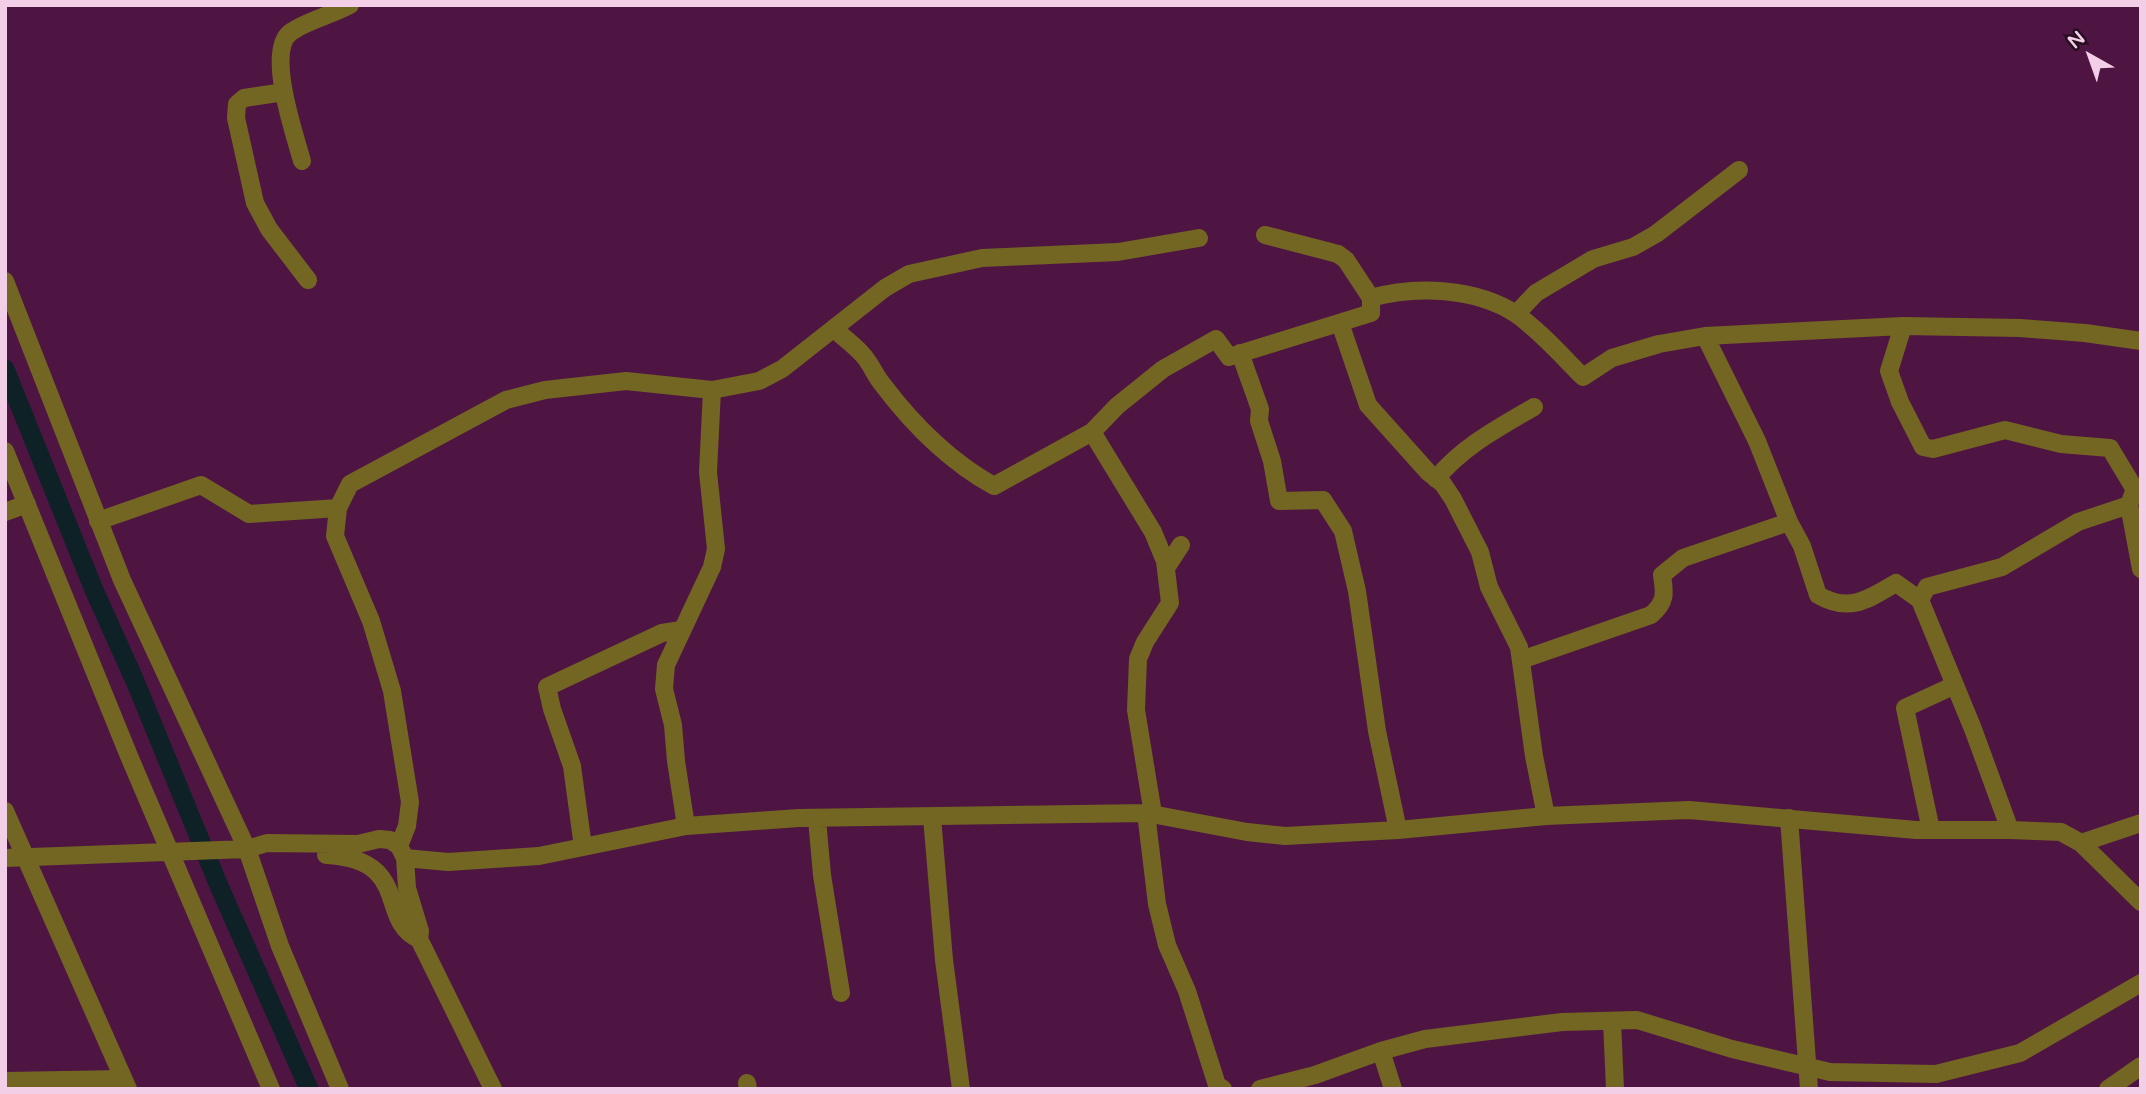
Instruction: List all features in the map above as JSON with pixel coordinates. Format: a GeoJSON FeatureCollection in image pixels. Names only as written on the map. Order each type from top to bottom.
{"type":"FeatureCollection","features":[{"type":"Feature","properties":{"kind":"street"},"geometry":{"type":"LineString","coordinates":[[302,161],[284,92],[282,44],[286,36],[298,28],[350,5]]}},
{"type":"Feature","properties":{"kind":"street"},"geometry":{"type":"LineString","coordinates":[[284,92],[244,98],[235,109],[255,203],[269,229],[299,269]]}},
{"type":"Feature","properties":{"kind":"street"},"geometry":{"type":"LineString","coordinates":[[1516,314],[1536,293],[1565,275],[1593,259],[1633,247],[1656,234],[1739,170]]}},
{"type":"Feature","properties":{"kind":"street"},"geometry":{"type":"LineString","coordinates":[[834,329],[864,355],[882,384],[944,454],[969,473],[994,486],[1092,432],[1117,406],[1163,369],[1216,340],[1229,357],[1371,313],[1371,298],[1346,260],[1338,254],[1265,235]]}},
{"type":"Feature","properties":{"kind":"street"},"geometry":{"type":"LineString","coordinates":[[380,875],[396,876],[403,856],[410,802],[392,691],[371,621],[334,536],[338,508],[350,484],[506,400],[545,390],[626,381],[712,390],[760,381],[782,369],[909,274],[982,258],[1118,252],[1199,238]]}},
{"type":"Feature","properties":{"kind":"street"},"geometry":{"type":"LineString","coordinates":[[5,281],[98,521],[340,1089]]}},
{"type":"Feature","properties":{"kind":"street"},"geometry":{"type":"LineString","coordinates":[[1371,298],[1394,291],[1433,291],[1479,297],[1516,314],[1583,377],[1612,358],[1659,344],[1705,336],[1903,326],[2085,332],[2141,341]]}},
{"type":"Feature","properties":{"kind":"street"},"geometry":{"type":"LineString","coordinates":[[1340,323],[1368,405],[1443,484],[1480,552],[1489,587],[1519,647],[1534,756],[1546,816]]}},
{"type":"Feature","properties":{"kind":"street"},"geometry":{"type":"LineString","coordinates":[[1903,326],[1889,371],[1900,402],[1923,447],[1933,449],[2005,430],[2061,444],[2110,448],[2135,494],[2141,569]]}},
{"type":"Feature","properties":{"kind":"street"},"geometry":{"type":"LineString","coordinates":[[1705,336],[1757,441],[1789,522],[1802,546],[1818,595],[1827,601],[1851,606],[1896,583],[1920,600],[1973,729],[2010,830]]}},
{"type":"Feature","properties":{"kind":"street"},"geometry":{"type":"LineString","coordinates":[[1240,353],[1262,414],[1259,421],[1272,461],[1279,501],[1323,500],[1343,531],[1357,591],[1377,731],[1398,831]]}},
{"type":"Feature","properties":{"kind":"street"},"geometry":{"type":"LineString","coordinates":[[686,826],[673,725],[664,689],[666,665],[712,567],[716,549],[708,472],[712,390]]}},
{"type":"Feature","properties":{"kind":"street"},"geometry":{"type":"LineString","coordinates":[[1436,479],[1448,464],[1471,445],[1534,407]]}},
{"type":"Feature","properties":{"kind":"street"},"geometry":{"type":"LineString","coordinates":[[1092,432],[1153,532],[1166,568],[1170,603],[1145,642],[1138,659],[1136,710],[1157,904],[1167,945],[1187,991],[1217,1085],[1223,1089]]}},
{"type":"Feature","properties":{"kind":"street"},"geometry":{"type":"LineString","coordinates":[[5,451],[124,744],[180,852],[271,1089]]}},
{"type":"Feature","properties":{"kind":"street"},"geometry":{"type":"LineString","coordinates":[[98,521],[201,485],[249,514],[338,508]]}},
{"type":"Feature","properties":{"kind":"street"},"geometry":{"type":"LineString","coordinates":[[1920,600],[1927,587],[2002,567],[2078,522],[2135,494]]}},
{"type":"Feature","properties":{"kind":"street"},"geometry":{"type":"LineString","coordinates":[[5,512],[27,504]]}},
{"type":"Feature","properties":{"kind":"street"},"geometry":{"type":"LineString","coordinates":[[1521,660],[1651,615],[1662,605],[1665,597],[1662,575],[1683,558],[1789,522]]}},
{"type":"Feature","properties":{"kind":"street"},"geometry":{"type":"LineString","coordinates":[[1166,568],[1181,545]]}},
{"type":"Feature","properties":{"kind":"street"},"geometry":{"type":"LineString","coordinates":[[583,848],[572,766],[547,687],[662,633],[681,630]]}},
{"type":"Feature","properties":{"kind":"street"},"geometry":{"type":"LineString","coordinates":[[1931,830],[1906,708],[1955,685]]}},
{"type":"Feature","properties":{"kind":"street"},"geometry":{"type":"LineString","coordinates":[[5,858],[239,849],[267,844],[358,845],[385,839],[403,856],[448,862],[491,860],[539,856],[686,826],[799,818],[1016,813],[1149,814],[1284,836],[1398,831],[1546,816],[1689,810],[1931,830],[2061,832],[2081,843],[2141,902]]}},
{"type":"Feature","properties":{"kind":"street"},"geometry":{"type":"LineString","coordinates":[[5,811],[125,1084],[5,1081]]}},
{"type":"Feature","properties":{"kind":"street"},"geometry":{"type":"LineString","coordinates":[[932,817],[944,961],[961,1089]]}},
{"type":"Feature","properties":{"kind":"street"},"geometry":{"type":"LineString","coordinates":[[817,818],[822,875],[841,993]]}},
{"type":"Feature","properties":{"kind":"street"},"geometry":{"type":"LineString","coordinates":[[1789,818],[1809,1067],[1808,1089]]}},
{"type":"Feature","properties":{"kind":"street"},"geometry":{"type":"LineString","coordinates":[[2081,843],[2141,823]]}},
{"type":"Feature","properties":{"kind":"street"},"geometry":{"type":"LineString","coordinates":[[239,849],[268,854],[349,857],[367,864],[380,875],[388,888],[404,928],[411,936],[419,939]]}},
{"type":"Feature","properties":{"kind":"street"},"geometry":{"type":"LineString","coordinates":[[403,856],[407,888],[420,931],[419,939],[493,1089]]}},
{"type":"Feature","properties":{"kind":"street"},"geometry":{"type":"LineString","coordinates":[[1260,1089],[1317,1082],[1381,1051],[1426,1039],[1562,1022],[1637,1020],[1732,1049],[1830,1072],[1938,1081],[2020,1053],[2141,983]]}},
{"type":"Feature","properties":{"kind":"street"},"geometry":{"type":"LineString","coordinates":[[1612,1021],[1615,1089]]}},
{"type":"Feature","properties":{"kind":"street"},"geometry":{"type":"LineString","coordinates":[[1381,1051],[1393,1089]]}},
{"type":"Feature","properties":{"kind":"street"},"geometry":{"type":"LineString","coordinates":[[2108,1089],[2141,1066]]}},
{"type":"Feature","properties":{"kind":"waterway"},"geometry":{"type":"LineString","coordinates":[[5,369],[94,590],[135,681],[219,886],[309,1089]]}}]}
